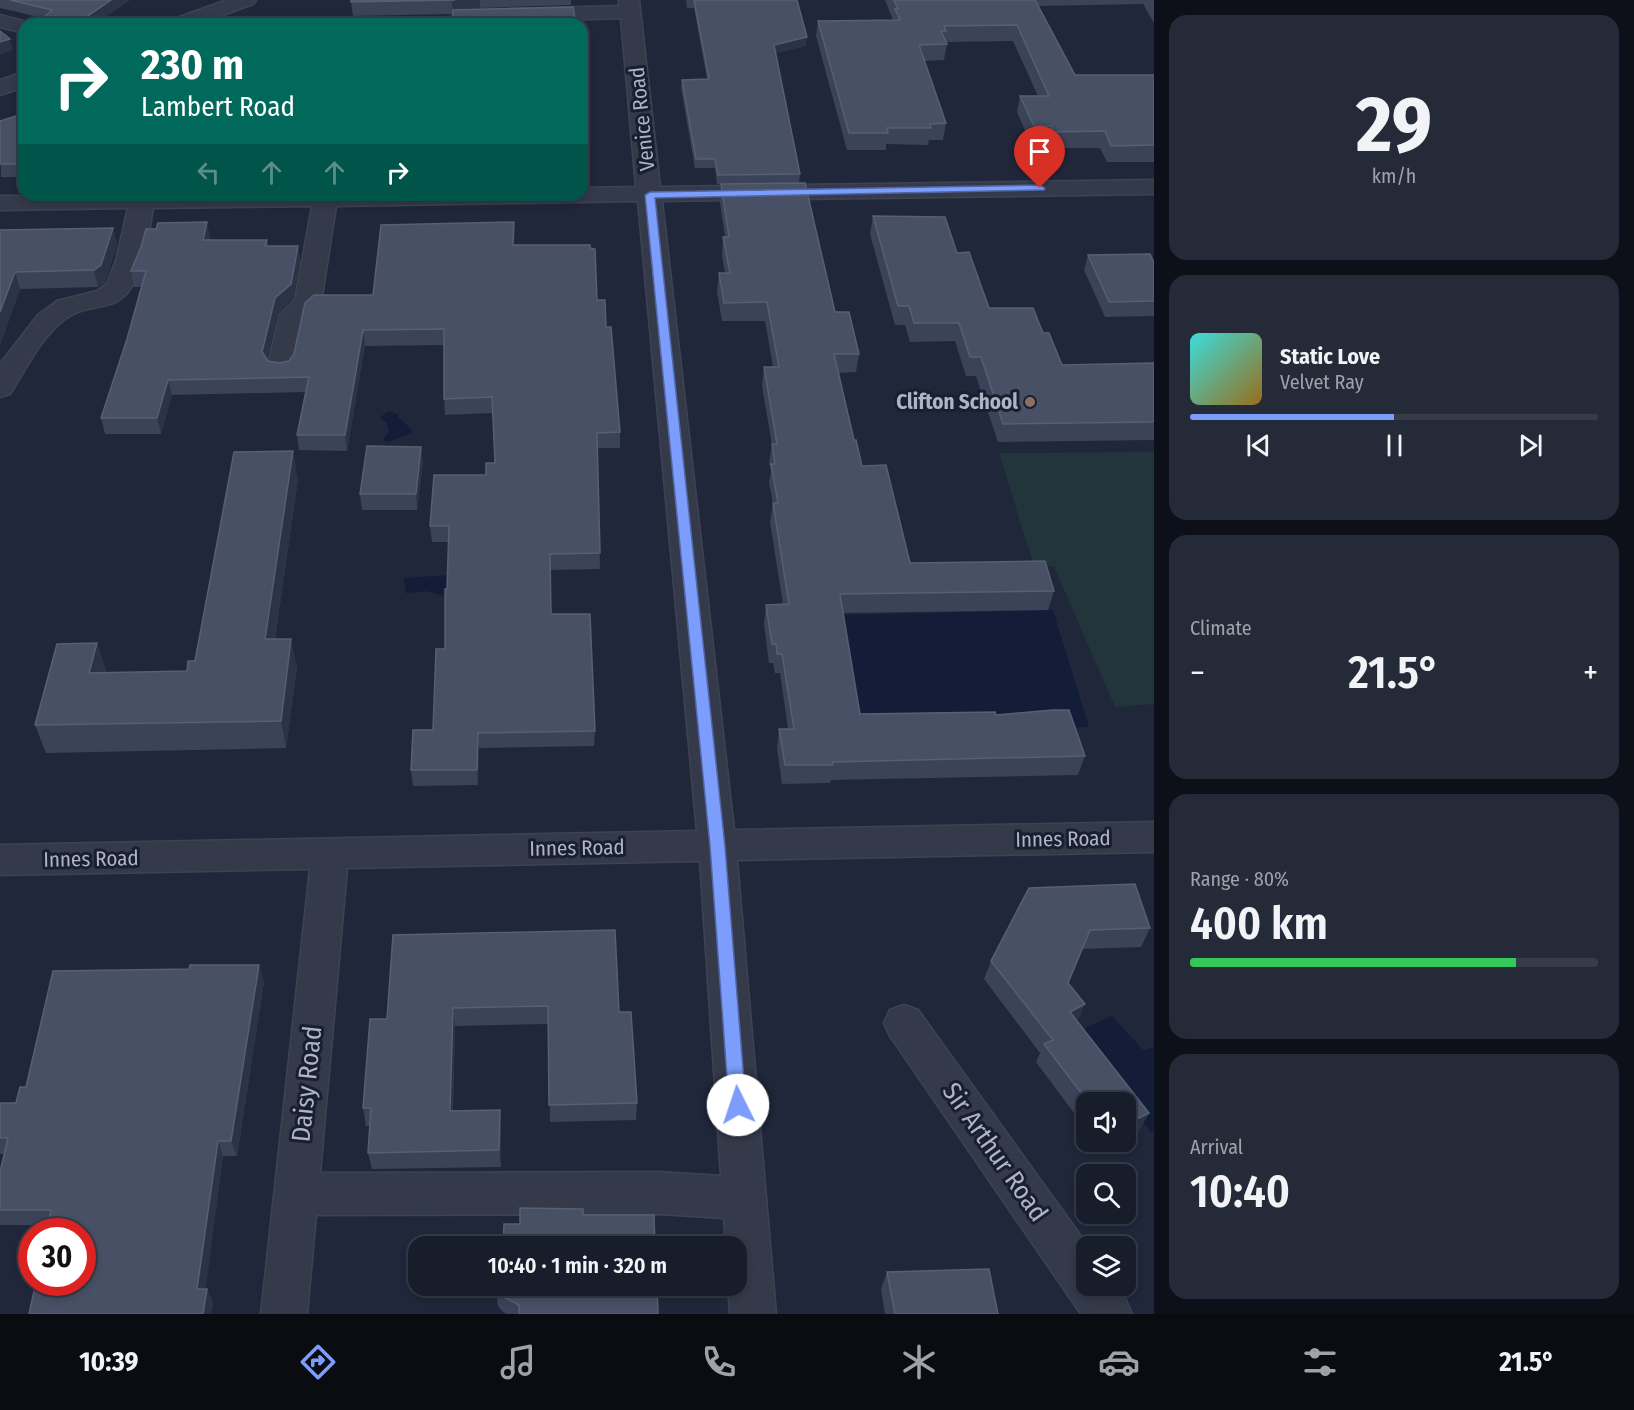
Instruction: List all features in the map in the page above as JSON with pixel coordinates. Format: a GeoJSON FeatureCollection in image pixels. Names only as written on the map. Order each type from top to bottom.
{"type":"FeatureCollection","features":[{"type":"Feature","properties":{"kind":"street"},"geometry":{"type":"LineString","coordinates":[[195,18],[246,0]]}},
{"type":"Feature","properties":{"kind":"street"},"geometry":{"type":"LineString","coordinates":[[480,18],[630,6]]}},
{"type":"Feature","properties":{"kind":"street","name":"Venice Road"},"geometry":{"type":"LineString","coordinates":[[630,6],[717,846],[753,1314]]}},
{"type":"Feature","properties":{"kind":"street"},"geometry":{"type":"LineString","coordinates":[[0,21],[18,26]]}},
{"type":"Feature","properties":{"kind":"street"},"geometry":{"type":"LineString","coordinates":[[0,88],[18,81]]}},
{"type":"Feature","properties":{"kind":"street"},"geometry":{"type":"LineString","coordinates":[[588,196],[1154,187]]}},
{"type":"Feature","properties":{"kind":"street"},"geometry":{"type":"LineString","coordinates":[[0,203],[78,201]]}},
{"type":"Feature","properties":{"kind":"street"},"geometry":{"type":"LineString","coordinates":[[0,388],[46,320],[66,307],[104,298],[119,288],[133,245],[156,201]]}},
{"type":"Feature","properties":{"kind":"street"},"geometry":{"type":"LineString","coordinates":[[281,368],[293,314],[308,303],[325,201]]}},
{"type":"Feature","properties":{"kind":"street","name":"Innes Road"},"geometry":{"type":"LineString","coordinates":[[0,860],[1154,837]]}},
{"type":"Feature","properties":{"kind":"street","name":"Daisy Road"},"geometry":{"type":"LineString","coordinates":[[284,1314],[330,854]]}},
{"type":"Feature","properties":{"kind":"street","name":"Sir Arthur Road"},"geometry":{"type":"LineString","coordinates":[[904,1023],[1076,1268]]}},
{"type":"Feature","properties":{"kind":"street"},"geometry":{"type":"LineString","coordinates":[[295,1194],[660,1193],[745,1197]]}},
{"type":"Feature","properties":{"kind":"street","name":"Sir Arthur Road"},"geometry":{"type":"LineString","coordinates":[[1095,1296],[1108,1314]]}},
{"type":"Feature","properties":{"kind":"shaded area"},"geometry":{"type":"Polygon","coordinates":[[[1154,452],[1154,704],[1115,707],[1054,566],[1034,566],[999,453],[1154,452]]]}},
{"type":"Feature","properties":{"kind":"water"},"geometry":{"type":"Polygon","coordinates":[[[389,411],[398,414],[398,417],[412,430],[411,434],[387,442],[383,440],[389,431],[387,423],[380,417],[389,411]]]}},
{"type":"Feature","properties":{"kind":"water"},"geometry":{"type":"Polygon","coordinates":[[[451,575],[457,589],[443,596],[426,591],[406,593],[404,578],[451,575]]]}},
{"type":"Feature","properties":{"kind":"water"},"geometry":{"type":"Polygon","coordinates":[[[1053,610],[1089,727],[864,731],[840,615],[1053,610]]]}},
{"type":"Feature","properties":{"kind":"water"},"geometry":{"type":"Polygon","coordinates":[[[1112,1016],[1143,1050],[1154,1047],[1154,1130],[1151,1132],[1136,1114],[1136,1092],[1118,1092],[1070,1035],[1112,1016]]]}},
{"type":"Feature","properties":{"kind":"building"},"geometry":{"type":"Polygon","coordinates":[[[10,0],[111,0],[85,18],[43,18],[52,10],[10,0]]]}},
{"type":"Feature","properties":{"kind":"building"},"geometry":{"type":"Polygon","coordinates":[[[351,0],[455,0],[351,2],[351,0]]]}},
{"type":"Feature","properties":{"kind":"building"},"geometry":{"type":"Polygon","coordinates":[[[694,0],[797,0],[807,37],[774,45],[800,174],[718,175],[715,159],[696,159],[682,80],[709,79],[694,0]]]}},
{"type":"Feature","properties":{"kind":"building"},"geometry":{"type":"Polygon","coordinates":[[[894,0],[1035,0],[1075,75],[1154,75],[1154,145],[1111,146],[1105,131],[1053,132],[1051,126],[1034,126],[1020,96],[1049,96],[1017,25],[944,26],[946,31],[941,31],[947,44],[919,45],[946,123],[930,124],[931,128],[887,128],[888,133],[849,133],[818,21],[900,20],[894,0]]]}},
{"type":"Feature","properties":{"kind":"building"},"geometry":{"type":"Polygon","coordinates":[[[573,7],[575,18],[452,18],[453,10],[573,7]]]}},
{"type":"Feature","properties":{"kind":"building"},"geometry":{"type":"Polygon","coordinates":[[[0,31],[10,39],[0,42],[0,31]]]}},
{"type":"Feature","properties":{"kind":"building"},"geometry":{"type":"Polygon","coordinates":[[[18,115],[18,164],[0,164],[0,121],[18,115]]]}},
{"type":"Feature","properties":{"kind":"building"},"geometry":{"type":"Polygon","coordinates":[[[805,183],[835,312],[849,312],[859,354],[834,354],[854,440],[856,440],[862,466],[886,465],[910,563],[1045,561],[1054,591],[840,594],[860,714],[995,712],[996,715],[1069,710],[1085,756],[785,765],[779,729],[794,729],[782,654],[777,654],[776,644],[772,644],[766,605],[789,604],[773,503],[778,503],[771,464],[775,464],[772,444],[777,444],[764,367],[779,367],[767,302],[724,303],[719,273],[730,273],[723,237],[729,237],[721,184],[805,183]]]}},
{"type":"Feature","properties":{"kind":"building"},"geometry":{"type":"Polygon","coordinates":[[[873,216],[945,217],[957,253],[969,252],[989,308],[1033,308],[1043,333],[1049,333],[1062,365],[1154,363],[1154,422],[1003,424],[981,357],[970,357],[959,323],[914,323],[909,306],[898,306],[873,216]]]}},
{"type":"Feature","properties":{"kind":"building"},"geometry":{"type":"Polygon","coordinates":[[[207,222],[203,240],[267,240],[265,246],[298,246],[291,284],[275,298],[262,352],[268,361],[279,363],[289,361],[294,354],[305,303],[314,295],[373,295],[381,225],[514,222],[513,245],[590,245],[590,248],[595,249],[597,300],[605,300],[606,327],[611,327],[620,432],[597,433],[600,553],[550,554],[551,614],[590,614],[595,731],[478,733],[477,770],[411,770],[413,730],[433,730],[436,649],[445,649],[445,589],[447,589],[449,526],[430,526],[434,475],[486,475],[486,463],[495,463],[492,397],[444,399],[444,329],[363,330],[345,435],[297,435],[309,377],[168,380],[157,418],[101,418],[146,271],[131,271],[146,229],[156,229],[158,223],[207,222]]]}},
{"type":"Feature","properties":{"kind":"building"},"geometry":{"type":"Polygon","coordinates":[[[113,228],[101,265],[94,270],[15,272],[0,312],[0,230],[113,228]]]}},
{"type":"Feature","properties":{"kind":"building"},"geometry":{"type":"Polygon","coordinates":[[[1150,254],[1154,263],[1154,301],[1109,302],[1088,255],[1150,254]]]}},
{"type":"Feature","properties":{"kind":"building"},"geometry":{"type":"Polygon","coordinates":[[[367,446],[421,447],[416,494],[360,494],[367,446]]]}},
{"type":"Feature","properties":{"kind":"building"},"geometry":{"type":"Polygon","coordinates":[[[293,451],[265,639],[291,639],[281,721],[35,725],[57,644],[97,643],[89,673],[187,671],[188,661],[195,661],[234,452],[293,451]]]}},
{"type":"Feature","properties":{"kind":"building"},"geometry":{"type":"Polygon","coordinates":[[[1135,884],[1150,928],[1090,930],[1068,983],[1085,1004],[1070,1012],[1133,1092],[1080,1092],[1044,1044],[1053,1040],[991,961],[1029,888],[1135,884]]]}},
{"type":"Feature","properties":{"kind":"building"},"geometry":{"type":"Polygon","coordinates":[[[615,930],[619,1012],[631,1012],[637,1103],[549,1105],[548,1006],[453,1008],[450,1111],[500,1110],[499,1150],[368,1153],[371,1108],[363,1108],[370,1019],[387,1019],[393,935],[615,930]]]}},
{"type":"Feature","properties":{"kind":"building"},"geometry":{"type":"Polygon","coordinates":[[[190,965],[259,965],[231,1141],[218,1141],[197,1289],[207,1289],[203,1314],[29,1314],[33,1296],[96,1296],[96,1218],[50,1218],[51,1210],[0,1210],[0,1172],[8,1138],[0,1138],[0,1103],[16,1103],[20,1087],[26,1087],[53,971],[189,969],[190,965]]]}},
{"type":"Feature","properties":{"kind":"building"},"geometry":{"type":"Polygon","coordinates":[[[1136,1096],[1149,1113],[1136,1120],[1136,1096]]]}},
{"type":"Feature","properties":{"kind":"building"},"geometry":{"type":"Polygon","coordinates":[[[520,1208],[583,1209],[583,1215],[654,1215],[655,1236],[503,1236],[504,1224],[520,1224],[520,1208]]]}},
{"type":"Feature","properties":{"kind":"building"},"geometry":{"type":"Polygon","coordinates":[[[989,1269],[998,1314],[895,1314],[887,1272],[989,1269]]]}},
{"type":"Feature","properties":{"kind":"building"},"geometry":{"type":"Polygon","coordinates":[[[501,1296],[657,1296],[658,1314],[519,1314],[519,1305],[501,1296]]]}},
{"type":"Feature","properties":{"kind":"place","name":"Clifton School"},"geometry":{"type":"Point","coordinates":[1030,402]}},
{"type":"Feature","properties":{"kind":"route"},"geometry":{"type":"LineString","coordinates":[[738,1105],[717,846],[650,195],[1040,188]]}}]}
